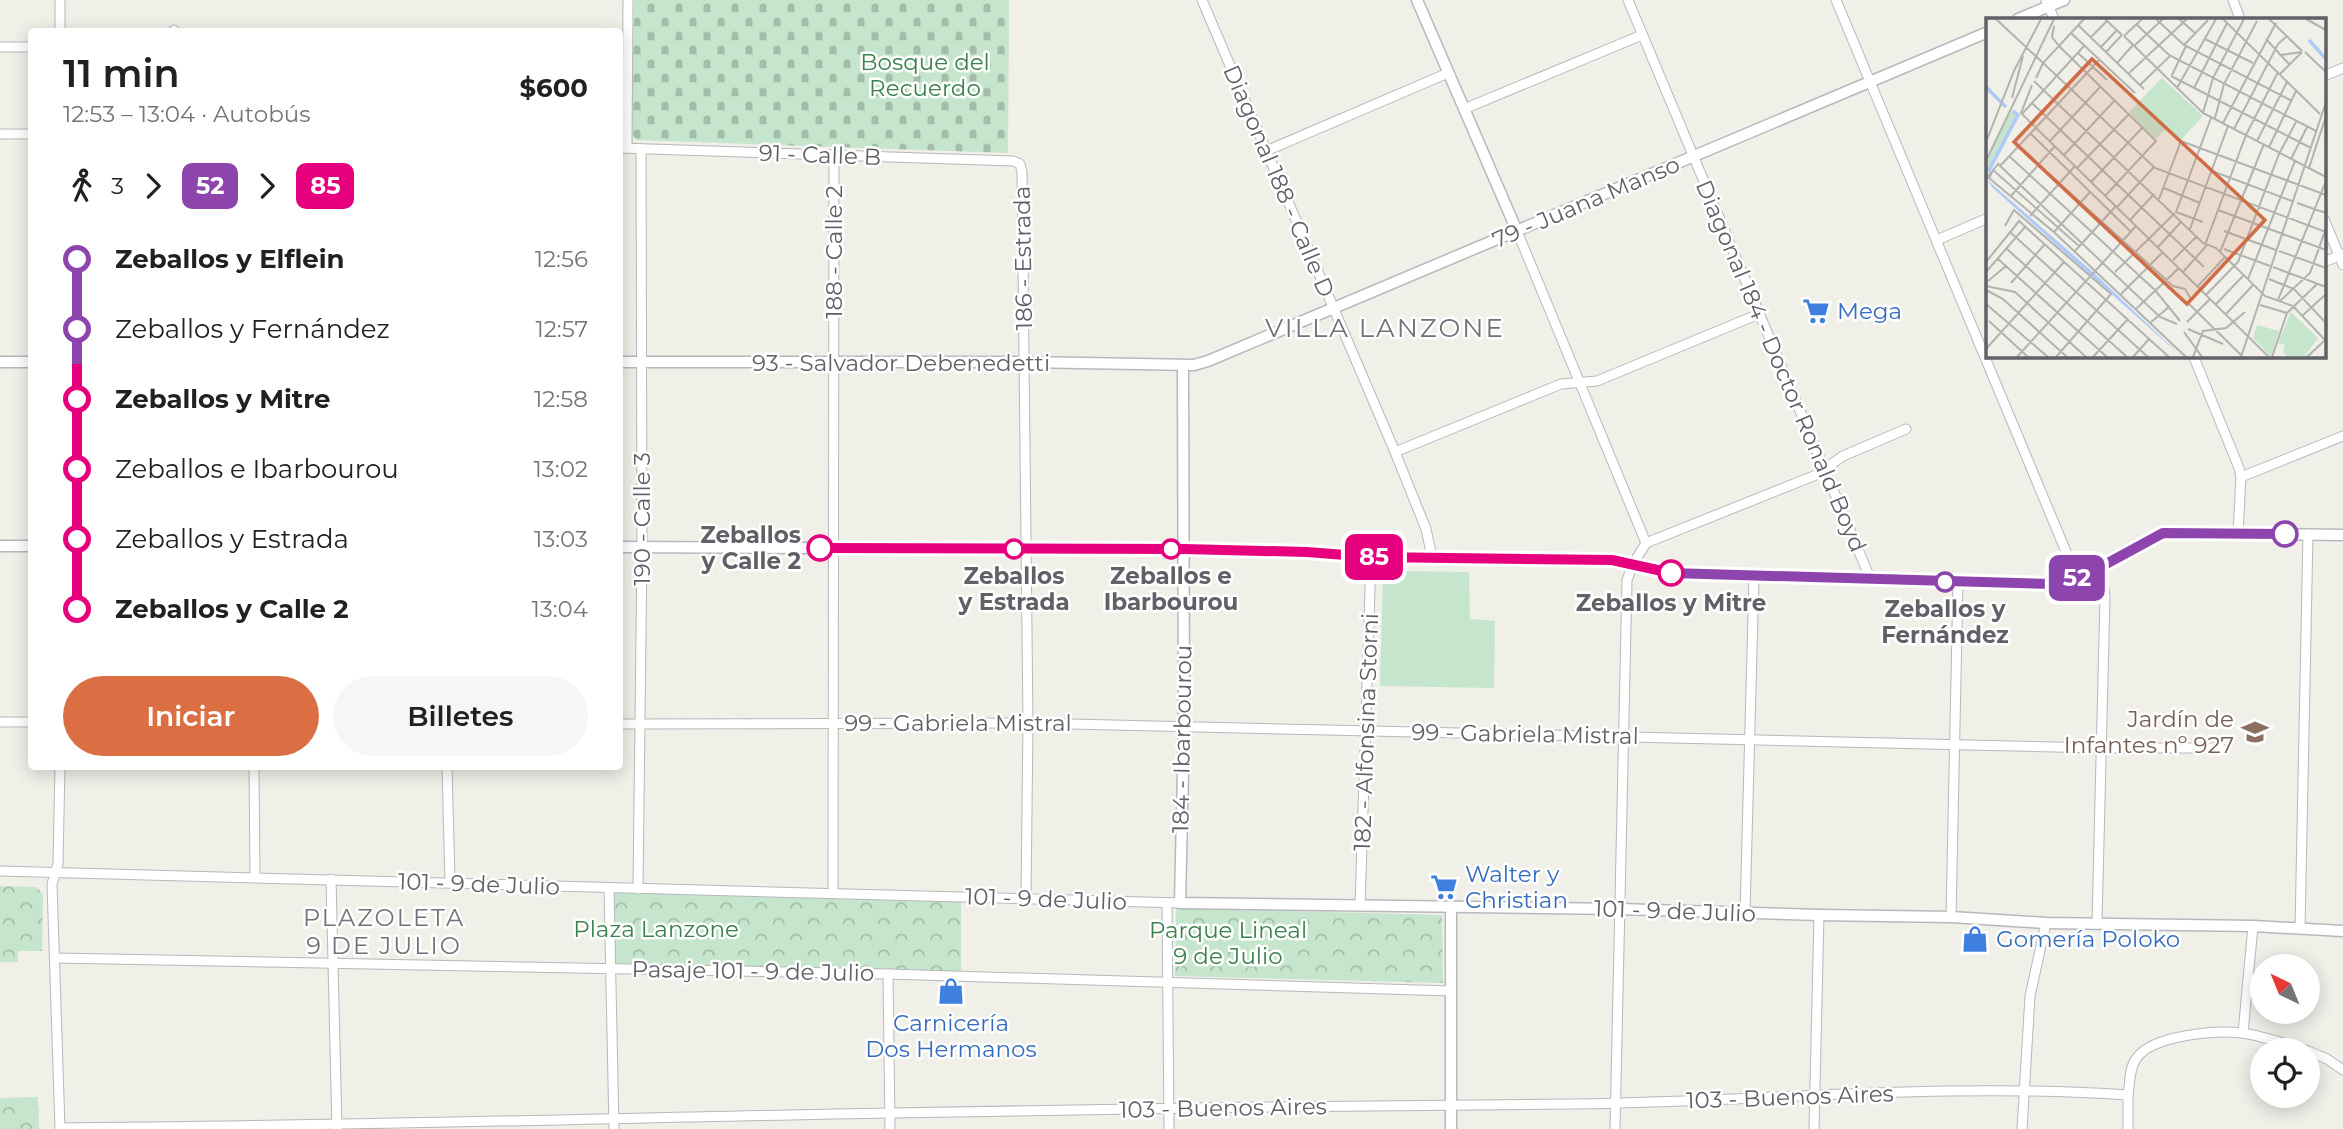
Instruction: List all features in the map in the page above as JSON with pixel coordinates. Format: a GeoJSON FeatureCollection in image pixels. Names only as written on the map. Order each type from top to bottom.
{"type":"FeatureCollection","features":[{"type":"Feature","properties":{"kind":"street"},"geometry":{"type":"LineString","coordinates":[[60,0],[60,28]]}},
{"type":"Feature","properties":{"kind":"street"},"geometry":{"type":"LineString","coordinates":[[623,148],[628,0]]}},
{"type":"Feature","properties":{"kind":"street","name":"Diagonal 188 - Calle D"},"geometry":{"type":"LineString","coordinates":[[1202,0],[1395,452],[1426,529],[1432,556]]}},
{"type":"Feature","properties":{"kind":"street"},"geometry":{"type":"LineString","coordinates":[[1417,0],[1517,231],[1646,543]]}},
{"type":"Feature","properties":{"kind":"street","name":"Diagonal 184 - Doctor Ronald Boyd"},"geometry":{"type":"LineString","coordinates":[[1628,0],[1870,578]]}},
{"type":"Feature","properties":{"kind":"street"},"geometry":{"type":"LineString","coordinates":[[1836,0],[2077,578]]}},
{"type":"Feature","properties":{"kind":"street"},"geometry":{"type":"LineString","coordinates":[[2020,18],[2047,3],[2064,0]]}},
{"type":"Feature","properties":{"kind":"street"},"geometry":{"type":"LineString","coordinates":[[2233,0],[2241,18]]}},
{"type":"Feature","properties":{"kind":"street","name":"79 - Juana Manso"},"geometry":{"type":"LineString","coordinates":[[1183,365],[1208,361],[1986,33]]}},
{"type":"Feature","properties":{"kind":"street"},"geometry":{"type":"LineString","coordinates":[[1464,109],[1642,35]]}},
{"type":"Feature","properties":{"kind":"street"},"geometry":{"type":"LineString","coordinates":[[0,47],[28,47]]}},
{"type":"Feature","properties":{"kind":"street"},"geometry":{"type":"LineString","coordinates":[[2326,75],[2343,68]]}},
{"type":"Feature","properties":{"kind":"street"},"geometry":{"type":"LineString","coordinates":[[1266,151],[1448,73]]}},
{"type":"Feature","properties":{"kind":"street"},"geometry":{"type":"LineString","coordinates":[[0,134],[28,134]]}},
{"type":"Feature","properties":{"kind":"street","name":"91 - Calle B"},"geometry":{"type":"LineString","coordinates":[[623,148],[1013,161],[1020,164]]}},
{"type":"Feature","properties":{"kind":"street","name":"190 - Calle 3"},"geometry":{"type":"LineString","coordinates":[[638,889],[642,547],[641,149]]}},
{"type":"Feature","properties":{"kind":"street","name":"188 - Calle 2"},"geometry":{"type":"LineString","coordinates":[[832,893],[834,156]]}},
{"type":"Feature","properties":{"kind":"street","name":"186 - Estrada"},"geometry":{"type":"LineString","coordinates":[[1020,164],[1027,550],[1026,898]]}},
{"type":"Feature","properties":{"kind":"street"},"geometry":{"type":"LineString","coordinates":[[1937,240],[1986,219]]}},
{"type":"Feature","properties":{"kind":"street"},"geometry":{"type":"LineString","coordinates":[[2326,223],[2342,258]]}},
{"type":"Feature","properties":{"kind":"street"},"geometry":{"type":"LineString","coordinates":[[1395,452],[1561,384],[1597,380],[1759,314]]}},
{"type":"Feature","properties":{"kind":"street"},"geometry":{"type":"LineString","coordinates":[[2194,357],[2241,477],[2238,533]]}},
{"type":"Feature","properties":{"kind":"street"},"geometry":{"type":"LineString","coordinates":[[0,362],[28,362]]}},
{"type":"Feature","properties":{"kind":"street","name":"93 - Salvador Debenedetti"},"geometry":{"type":"LineString","coordinates":[[623,362],[1025,362],[1183,365]]}},
{"type":"Feature","properties":{"kind":"street","name":"184 - Ibarbourou"},"geometry":{"type":"LineString","coordinates":[[1180,903],[1184,726],[1183,365]]}},
{"type":"Feature","properties":{"kind":"street"},"geometry":{"type":"LineString","coordinates":[[1615,1129],[1627,580],[1633,564],[1646,543],[1809,478],[1843,456],[1906,429]]}},
{"type":"Feature","properties":{"kind":"street"},"geometry":{"type":"LineString","coordinates":[[2241,477],[2343,436]]}},
{"type":"Feature","properties":{"kind":"street"},"geometry":{"type":"LineString","coordinates":[[623,547],[1184,549],[1307,552],[1371,557],[1612,560],[1666,573],[1754,577],[2051,584],[2077,578],[2095,570],[2163,533],[2343,535]]}},
{"type":"Feature","properties":{"kind":"street"},"geometry":{"type":"LineString","coordinates":[[2300,929],[2308,534]]}},
{"type":"Feature","properties":{"kind":"street"},"geometry":{"type":"LineString","coordinates":[[0,546],[28,546]]}},
{"type":"Feature","properties":{"kind":"street","name":"182 - Alfonsina Storni"},"geometry":{"type":"LineString","coordinates":[[1360,906],[1371,557]]}},
{"type":"Feature","properties":{"kind":"street"},"geometry":{"type":"LineString","coordinates":[[2095,570],[2105,596],[2097,923]]}},
{"type":"Feature","properties":{"kind":"street"},"geometry":{"type":"LineString","coordinates":[[1745,913],[1754,577]]}},
{"type":"Feature","properties":{"kind":"street"},"geometry":{"type":"LineString","coordinates":[[1951,917],[1958,583]]}},
{"type":"Feature","properties":{"kind":"street"},"geometry":{"type":"LineString","coordinates":[[0,722],[28,722]]}},
{"type":"Feature","properties":{"kind":"street","name":"99 - Gabriela Mistral"},"geometry":{"type":"LineString","coordinates":[[623,724],[1028,723],[2100,748],[2221,748]]}},
{"type":"Feature","properties":{"kind":"street"},"geometry":{"type":"LineString","coordinates":[[60,770],[57,872],[52,884],[60,1129]]}},
{"type":"Feature","properties":{"kind":"street"},"geometry":{"type":"LineString","coordinates":[[254,770],[255,877]]}},
{"type":"Feature","properties":{"kind":"street"},"geometry":{"type":"LineString","coordinates":[[447,770],[450,883]]}},
{"type":"Feature","properties":{"kind":"street","name":"101 - 9 de Julio"},"geometry":{"type":"LineString","coordinates":[[0,871],[1167,903],[1951,917],[2046,923],[2253,926],[2343,931]]}},
{"type":"Feature","properties":{"kind":"street"},"geometry":{"type":"LineString","coordinates":[[331,879],[337,1128]]}},
{"type":"Feature","properties":{"kind":"street"},"geometry":{"type":"LineString","coordinates":[[609,888],[614,1125]]}},
{"type":"Feature","properties":{"kind":"street"},"geometry":{"type":"LineString","coordinates":[[1167,903],[1169,1129]]}},
{"type":"Feature","properties":{"kind":"street"},"geometry":{"type":"LineString","coordinates":[[1451,908],[1451,1129]]}},
{"type":"Feature","properties":{"kind":"street"},"geometry":{"type":"LineString","coordinates":[[1814,1129],[1819,915]]}},
{"type":"Feature","properties":{"kind":"street"},"geometry":{"type":"LineString","coordinates":[[2022,1129],[2030,996],[2046,923]]}},
{"type":"Feature","properties":{"kind":"street"},"geometry":{"type":"LineString","coordinates":[[2243,1033],[2253,926]]}},
{"type":"Feature","properties":{"kind":"street","name":"Pasaje 101 - 9 de Julio"},"geometry":{"type":"LineString","coordinates":[[55,958],[888,974],[1451,991]]}},
{"type":"Feature","properties":{"kind":"street"},"geometry":{"type":"LineString","coordinates":[[888,974],[890,1129]]}},
{"type":"Feature","properties":{"kind":"street"},"geometry":{"type":"LineString","coordinates":[[2128,1129],[2128,1095],[2133,1062],[2144,1050],[2157,1043],[2204,1035],[2243,1033],[2260,1038]]}},
{"type":"Feature","properties":{"kind":"street"},"geometry":{"type":"LineString","coordinates":[[2320,1056],[2343,1070]]}},
{"type":"Feature","properties":{"kind":"street","name":"103 - Buenos Aires"},"geometry":{"type":"LineString","coordinates":[[60,1129],[614,1125],[890,1112],[1615,1103],[1815,1094],[2023,1091],[2128,1095]]}},
{"type":"Feature","properties":{"kind":"green space","name":"Bosque del Recuerdo"},"geometry":{"type":"Polygon","coordinates":[[[634,0],[1009,0],[1008,153],[637,140],[632,135],[634,0]]]}},
{"type":"Feature","properties":{"kind":"green space"},"geometry":{"type":"Polygon","coordinates":[[[1393,571],[1469,572],[1470,619],[1495,621],[1494,688],[1380,686],[1383,576],[1393,571]]]}},
{"type":"Feature","properties":{"kind":"green space"},"geometry":{"type":"Polygon","coordinates":[[[0,886],[37,887],[43,895],[42,951],[18,951],[18,962],[0,962],[0,886]]]}},
{"type":"Feature","properties":{"kind":"green space","name":"Plaza Lanzone"},"geometry":{"type":"Polygon","coordinates":[[[609,888],[961,896],[961,976],[610,968],[609,888]]]}},
{"type":"Feature","properties":{"kind":"green space","name":"Parque Lineal 9 de Julio"},"geometry":{"type":"Polygon","coordinates":[[[1176,908],[1442,915],[1443,983],[1175,976],[1176,908]]]}},
{"type":"Feature","properties":{"kind":"green space"},"geometry":{"type":"Polygon","coordinates":[[[38,1097],[39,1129],[0,1129],[0,1098],[38,1097]]]}},
{"type":"Feature","properties":{"kind":"bus line","name":"52"},"geometry":{"type":"LineString","coordinates":[[1671,573],[2051,584],[2077,578],[2095,570],[2163,533],[2285,534]]}},
{"type":"Feature","properties":{"kind":"bus line","name":"85"},"geometry":{"type":"LineString","coordinates":[[820,548],[1184,549],[1307,552],[1371,557],[1612,560],[1671,573]]}},
{"type":"Feature","properties":{"kind":"place","name":"Mega"},"geometry":{"type":"Point","coordinates":[1816,311]}},
{"type":"Feature","properties":{"kind":"place","name":"Zeballos y Calle 2"},"geometry":{"type":"Point","coordinates":[820,548]}},
{"type":"Feature","properties":{"kind":"place","name":"Zeballos y Estrada"},"geometry":{"type":"Point","coordinates":[1014,549]}},
{"type":"Feature","properties":{"kind":"place","name":"Zeballos e Ibarbourou"},"geometry":{"type":"Point","coordinates":[1171,549]}},
{"type":"Feature","properties":{"kind":"place","name":"Zeballos y Mitre"},"geometry":{"type":"Point","coordinates":[1671,573]}},
{"type":"Feature","properties":{"kind":"place","name":"Zeballos y Fernández"},"geometry":{"type":"Point","coordinates":[1945,582]}},
{"type":"Feature","properties":{"kind":"place","name":"Jardín de Infantes nº 927"},"geometry":{"type":"Point","coordinates":[2255,732]}},
{"type":"Feature","properties":{"kind":"place","name":"Walter y Christian"},"geometry":{"type":"Point","coordinates":[1444,887]}},
{"type":"Feature","properties":{"kind":"place","name":"Gomería Poloko"},"geometry":{"type":"Point","coordinates":[1975,939]}},
{"type":"Feature","properties":{"kind":"place","name":"Carnicería Dos Hermanos"},"geometry":{"type":"Point","coordinates":[951,991]}},
{"type":"Feature","properties":{"kind":"district","name":"VILLA LANZONE"},"geometry":{"type":"Point","coordinates":[1385,328]}},
{"type":"Feature","properties":{"kind":"district","name":"PLAZOLETA 9 DE JULIO"},"geometry":{"type":"Point","coordinates":[384,931]}}]}
